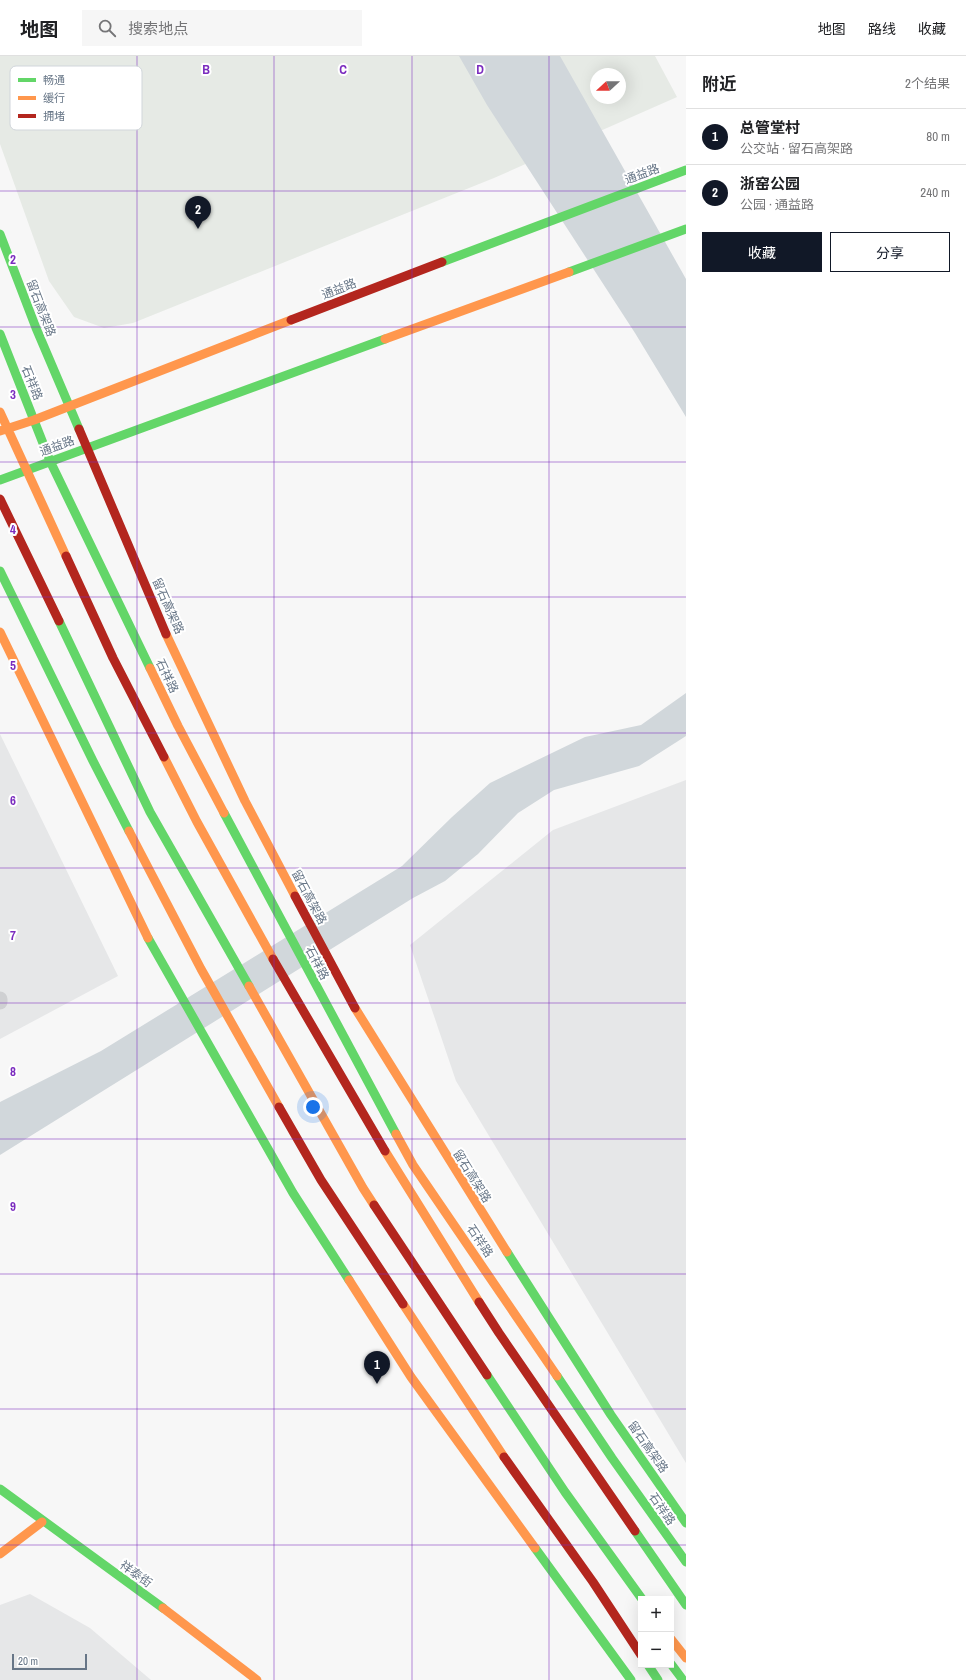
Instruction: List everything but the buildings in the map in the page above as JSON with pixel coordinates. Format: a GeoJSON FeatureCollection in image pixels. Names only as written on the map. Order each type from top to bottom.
{"type":"FeatureCollection","features":[{"type":"Feature","properties":{"kind":"main road","name":"通益路"},"geometry":{"type":"LineString","coordinates":[[0,431],[34,420],[550,220],[686,170]]}},
{"type":"Feature","properties":{"kind":"main road","name":"通益路"},"geometry":{"type":"LineString","coordinates":[[0,480],[686,230]]}},
{"type":"Feature","properties":{"kind":"main road","name":"留石高架路"},"geometry":{"type":"LineString","coordinates":[[0,234],[36,328],[161,622],[245,800],[346,994],[462,1183],[611,1415],[686,1523]]}},
{"type":"Feature","properties":{"kind":"main road","name":"石祥路"},"geometry":{"type":"LineString","coordinates":[[0,334],[50,461],[178,726],[282,924],[413,1165],[612,1458],[686,1562]]}},
{"type":"Feature","properties":{"kind":"main road"},"geometry":{"type":"LineString","coordinates":[[0,412],[113,658],[197,822],[296,1000],[398,1172],[499,1333],[667,1579],[686,1604]]}},
{"type":"Feature","properties":{"kind":"main road"},"geometry":{"type":"LineString","coordinates":[[0,499],[150,812],[363,1188],[638,1600]]}},
{"type":"Feature","properties":{"kind":"main road"},"geometry":{"type":"LineString","coordinates":[[0,570],[93,761],[201,969],[325,1187],[517,1476],[593,1582],[638,1650]]}},
{"type":"Feature","properties":{"kind":"main road"},"geometry":{"type":"LineString","coordinates":[[0,632],[149,940],[293,1193],[411,1377],[631,1680]]}},
{"type":"Feature","properties":{"kind":"main road","name":"祥泰街"},"geometry":{"type":"LineString","coordinates":[[0,1489],[42,1522],[222,1650],[257,1680]]}},
{"type":"Feature","properties":{"kind":"main road"},"geometry":{"type":"LineString","coordinates":[[0,1554],[42,1522]]}},
{"type":"Feature","properties":{"kind":"main road"},"geometry":{"type":"LineString","coordinates":[[674,1643],[686,1658]]}},
{"type":"Feature","properties":{"kind":"main road"},"geometry":{"type":"LineString","coordinates":[[650,1668],[658,1680]]}},
{"type":"Feature","properties":{"kind":"main road"},"geometry":{"type":"LineString","coordinates":[[674,1668],[683,1680]]}},
{"type":"Feature","properties":{"kind":"shaded area"},"geometry":{"type":"Polygon","coordinates":[[[0,56],[655,56],[677,97],[494,178],[133,323],[104,328],[74,317],[49,281],[0,144],[0,56]]]}},
{"type":"Feature","properties":{"kind":"shaded area"},"geometry":{"type":"Polygon","coordinates":[[[459,56],[560,56],[686,279],[686,417],[635,333],[487,105],[459,56]]]}},
{"type":"Feature","properties":{"kind":"shaded area"},"geometry":{"type":"Polygon","coordinates":[[[686,693],[686,736],[639,766],[554,790],[518,813],[478,854],[445,881],[413,898],[0,1155],[0,1102],[101,1051],[402,866],[452,817],[490,783],[585,737],[641,725],[686,693]]]}},
{"type":"Feature","properties":{"kind":"shaded area"},"geometry":{"type":"Polygon","coordinates":[[[0,734],[118,976],[0,1039],[0,734]]]}},
{"type":"Feature","properties":{"kind":"shaded area"},"geometry":{"type":"Polygon","coordinates":[[[686,780],[686,1463],[456,1081],[410,945],[553,830],[686,780]]]}},
{"type":"Feature","properties":{"kind":"shaded area"},"geometry":{"type":"Polygon","coordinates":[[[30,1594],[90,1628],[151,1680],[0,1680],[0,1605],[30,1594]]]}},
{"type":"Feature","properties":{"kind":"traffic: fast"},"geometry":{"type":"LineString","coordinates":[[442,262],[686,170]]}},
{"type":"Feature","properties":{"kind":"traffic: fast"},"geometry":{"type":"LineString","coordinates":[[569,272],[686,229]]}},
{"type":"Feature","properties":{"kind":"traffic: fast"},"geometry":{"type":"LineString","coordinates":[[0,234],[36,328],[79,429]]}},
{"type":"Feature","properties":{"kind":"traffic: fast"},"geometry":{"type":"LineString","coordinates":[[0,334],[50,461],[150,668]]}},
{"type":"Feature","properties":{"kind":"traffic: fast"},"geometry":{"type":"LineString","coordinates":[[0,480],[385,339]]}},
{"type":"Feature","properties":{"kind":"traffic: fast"},"geometry":{"type":"LineString","coordinates":[[0,571],[129,831]]}},
{"type":"Feature","properties":{"kind":"traffic: fast"},"geometry":{"type":"LineString","coordinates":[[59,621],[150,812],[249,986]]}},
{"type":"Feature","properties":{"kind":"traffic: fast"},"geometry":{"type":"LineString","coordinates":[[224,813],[396,1134]]}},
{"type":"Feature","properties":{"kind":"traffic: fast"},"geometry":{"type":"LineString","coordinates":[[148,938],[293,1193],[349,1280]]}},
{"type":"Feature","properties":{"kind":"traffic: fast"},"geometry":{"type":"LineString","coordinates":[[507,1252],[611,1415],[686,1523]]}},
{"type":"Feature","properties":{"kind":"traffic: fast"},"geometry":{"type":"LineString","coordinates":[[487,1375],[565,1492],[640,1596]]}},
{"type":"Feature","properties":{"kind":"traffic: fast"},"geometry":{"type":"LineString","coordinates":[[557,1376],[612,1458],[686,1562]]}},
{"type":"Feature","properties":{"kind":"traffic: fast"},"geometry":{"type":"LineString","coordinates":[[0,1489],[163,1608]]}},
{"type":"Feature","properties":{"kind":"traffic: fast"},"geometry":{"type":"LineString","coordinates":[[635,1531],[686,1605]]}},
{"type":"Feature","properties":{"kind":"traffic: fast"},"geometry":{"type":"LineString","coordinates":[[535,1548],[631,1680]]}},
{"type":"Feature","properties":{"kind":"traffic: fast"},"geometry":{"type":"LineString","coordinates":[[650,1668],[658,1680]]}},
{"type":"Feature","properties":{"kind":"traffic: fast"},"geometry":{"type":"LineString","coordinates":[[674,1668],[683,1680]]}},
{"type":"Feature","properties":{"kind":"traffic: slow"},"geometry":{"type":"LineString","coordinates":[[385,339],[569,272]]}},
{"type":"Feature","properties":{"kind":"traffic: slow"},"geometry":{"type":"LineString","coordinates":[[0,431],[34,420],[291,320]]}},
{"type":"Feature","properties":{"kind":"traffic: slow"},"geometry":{"type":"LineString","coordinates":[[0,412],[66,556]]}},
{"type":"Feature","properties":{"kind":"traffic: slow"},"geometry":{"type":"LineString","coordinates":[[0,632],[148,938]]}},
{"type":"Feature","properties":{"kind":"traffic: slow"},"geometry":{"type":"LineString","coordinates":[[166,634],[245,801],[295,896]]}},
{"type":"Feature","properties":{"kind":"traffic: slow"},"geometry":{"type":"LineString","coordinates":[[150,668],[178,726],[224,813]]}},
{"type":"Feature","properties":{"kind":"traffic: slow"},"geometry":{"type":"LineString","coordinates":[[164,757],[197,822],[273,959]]}},
{"type":"Feature","properties":{"kind":"traffic: slow"},"geometry":{"type":"LineString","coordinates":[[129,831],[201,969],[279,1107]]}},
{"type":"Feature","properties":{"kind":"traffic: slow"},"geometry":{"type":"LineString","coordinates":[[249,986],[374,1205]]}},
{"type":"Feature","properties":{"kind":"traffic: slow"},"geometry":{"type":"LineString","coordinates":[[355,1008],[507,1252]]}},
{"type":"Feature","properties":{"kind":"traffic: slow"},"geometry":{"type":"LineString","coordinates":[[396,1134],[413,1165],[557,1376]]}},
{"type":"Feature","properties":{"kind":"traffic: slow"},"geometry":{"type":"LineString","coordinates":[[385,1151],[479,1302]]}},
{"type":"Feature","properties":{"kind":"traffic: slow"},"geometry":{"type":"LineString","coordinates":[[349,1280],[411,1377],[535,1548]]}},
{"type":"Feature","properties":{"kind":"traffic: slow"},"geometry":{"type":"LineString","coordinates":[[403,1304],[504,1457]]}},
{"type":"Feature","properties":{"kind":"traffic: slow"},"geometry":{"type":"LineString","coordinates":[[0,1554],[42,1522]]}},
{"type":"Feature","properties":{"kind":"traffic: slow"},"geometry":{"type":"LineString","coordinates":[[163,1608],[257,1680]]}},
{"type":"Feature","properties":{"kind":"traffic: slow"},"geometry":{"type":"LineString","coordinates":[[674,1643],[686,1658]]}},
{"type":"Feature","properties":{"kind":"traffic: jam"},"geometry":{"type":"LineString","coordinates":[[291,320],[442,262]]}},
{"type":"Feature","properties":{"kind":"traffic: jam"},"geometry":{"type":"LineString","coordinates":[[79,429],[166,634]]}},
{"type":"Feature","properties":{"kind":"traffic: jam"},"geometry":{"type":"LineString","coordinates":[[0,499],[59,621]]}},
{"type":"Feature","properties":{"kind":"traffic: jam"},"geometry":{"type":"LineString","coordinates":[[66,556],[113,658],[164,757]]}},
{"type":"Feature","properties":{"kind":"traffic: jam"},"geometry":{"type":"LineString","coordinates":[[295,896],[355,1008]]}},
{"type":"Feature","properties":{"kind":"traffic: jam"},"geometry":{"type":"LineString","coordinates":[[273,959],[385,1151]]}},
{"type":"Feature","properties":{"kind":"traffic: jam"},"geometry":{"type":"LineString","coordinates":[[279,1107],[321,1180],[403,1304]]}},
{"type":"Feature","properties":{"kind":"traffic: jam"},"geometry":{"type":"LineString","coordinates":[[374,1205],[487,1375]]}},
{"type":"Feature","properties":{"kind":"traffic: jam"},"geometry":{"type":"LineString","coordinates":[[479,1302],[635,1531]]}},
{"type":"Feature","properties":{"kind":"traffic: jam"},"geometry":{"type":"LineString","coordinates":[[504,1457],[593,1582],[638,1650]]}},
{"type":"Feature","properties":{"kind":"place","name":"浙窑公园"},"geometry":{"type":"Point","coordinates":[198,229]}},
{"type":"Feature","properties":{"kind":"place","name":"总管堂村"},"geometry":{"type":"Point","coordinates":[377,1384]}}]}
